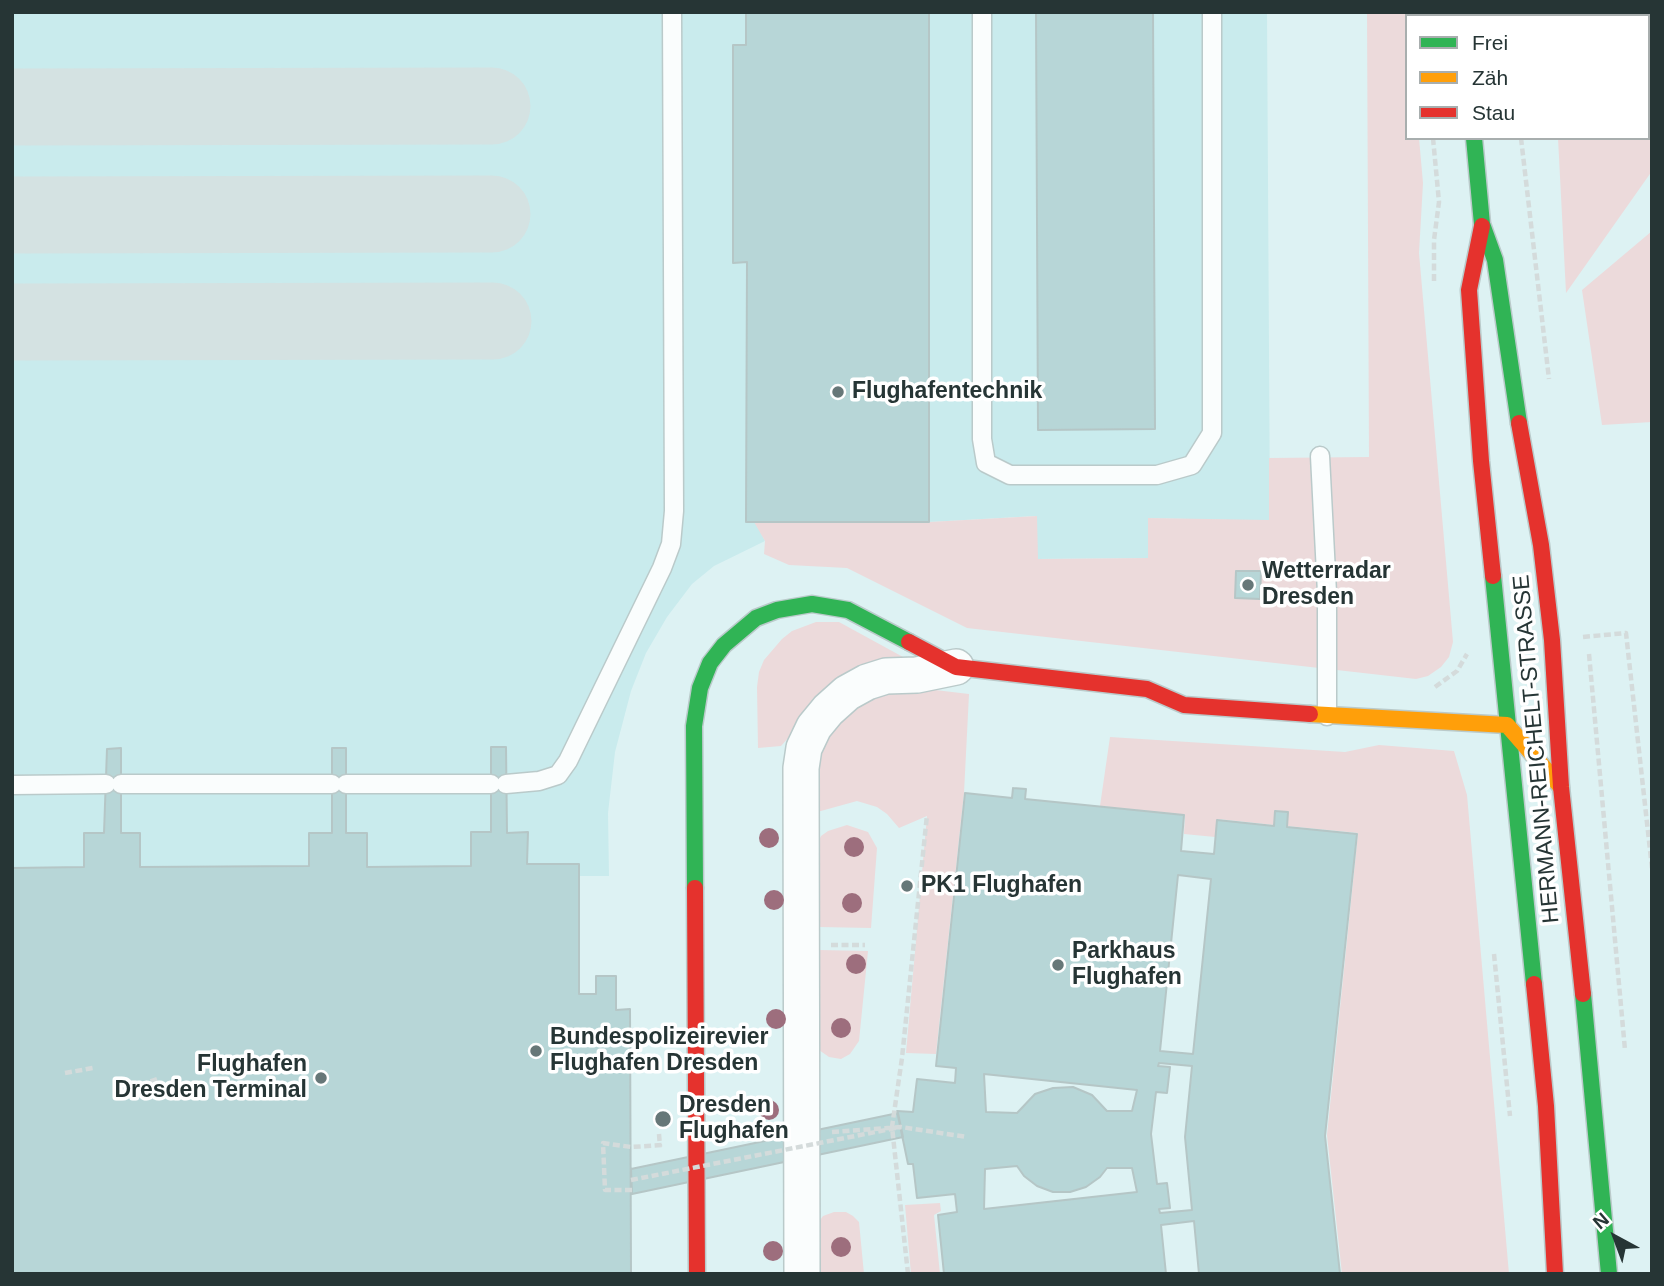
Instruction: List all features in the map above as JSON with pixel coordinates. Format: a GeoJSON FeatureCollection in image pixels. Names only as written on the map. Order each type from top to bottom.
{"type":"FeatureCollection","features":[{"type":"Feature","properties":{"kind":"main road","name":"HERMANN-REICHELT-STRASSE"},"geometry":{"type":"LineString","coordinates":[[1474,140],[1482,224],[1495,260],[1519,426],[1541,545],[1552,640],[1561,787],[1597,1130],[1609,1274]]}},
{"type":"Feature","properties":{"kind":"main road","name":"HERMANN-REICHELT-STRASSE"},"geometry":{"type":"LineString","coordinates":[[1482,224],[1469,290],[1481,461],[1546,1106],[1555,1274]]}},
{"type":"Feature","properties":{"kind":"main road"},"geometry":{"type":"LineString","coordinates":[[697,1274],[694,726],[700,688],[710,663],[724,645],[756,618],[777,610],[812,604],[848,610],[956,667],[1147,689],[1184,705],[1327,716],[1507,725],[1561,787]]}},
{"type":"Feature","properties":{"kind":"street"},"geometry":{"type":"LineString","coordinates":[[802,1274],[801,768],[804,748],[814,727],[828,710],[847,693],[867,682],[886,676],[917,675],[956,667]]}},
{"type":"Feature","properties":{"kind":"lane"},"geometry":{"type":"LineString","coordinates":[[12,785],[498,784],[539,780],[558,775],[568,761],[662,568],[671,544],[674,511],[673,12]]}},
{"type":"Feature","properties":{"kind":"lane"},"geometry":{"type":"LineString","coordinates":[[982,12],[982,439],[986,463],[1010,475],[1157,475],[1192,465],[1212,433],[1212,12]]}},
{"type":"Feature","properties":{"kind":"lane"},"geometry":{"type":"LineString","coordinates":[[1320,456],[1327,593],[1327,716]]}},
{"type":"Feature","properties":{"kind":"path"},"geometry":{"type":"LineString","coordinates":[[1588,637],[1626,633],[1652,868]]}},
{"type":"Feature","properties":{"kind":"path"},"geometry":{"type":"LineString","coordinates":[[908,1274],[892,1127],[902,1058],[927,815]]}},
{"type":"Feature","properties":{"kind":"path"},"geometry":{"type":"LineString","coordinates":[[829,945],[865,945]]}},
{"type":"Feature","properties":{"kind":"path"},"geometry":{"type":"LineString","coordinates":[[65,1073],[93,1068]]}},
{"type":"Feature","properties":{"kind":"path"},"geometry":{"type":"LineString","coordinates":[[131,1089],[157,1079]]}},
{"type":"Feature","properties":{"kind":"path"},"geometry":{"type":"LineString","coordinates":[[631,1180],[901,1127]]}},
{"type":"Feature","properties":{"kind":"path"},"geometry":{"type":"LineString","coordinates":[[820,1132],[901,1127],[967,1137]]}},
{"type":"Feature","properties":{"kind":"path"},"geometry":{"type":"LineString","coordinates":[[632,1190],[605,1190],[603,1143],[631,1147],[663,1145]]}},
{"type":"Feature","properties":{"kind":"shaded area"},"geometry":{"type":"Polygon","coordinates":[[[12,12],[1267,12],[1270,521],[1148,518],[1148,558],[1037,559],[1036,516],[929,522],[755,522],[765,541],[714,566],[692,584],[667,617],[646,653],[631,691],[615,752],[608,813],[609,876],[579,876],[580,994],[596,994],[616,976],[616,1009],[630,1009],[631,1274],[12,1274],[12,12]]]}},
{"type":"Feature","properties":{"kind":"shaded area"},"geometry":{"type":"Polygon","coordinates":[[[1367,12],[1407,12],[1405,140],[1419,140],[1423,183],[1419,253],[1453,642],[1449,657],[1441,667],[1428,676],[1416,679],[967,628],[847,568],[789,565],[764,554],[765,541],[754,522],[929,522],[1037,516],[1038,559],[1148,558],[1148,518],[1269,520],[1269,458],[1369,457],[1367,12]]]}},
{"type":"Feature","properties":{"kind":"shaded area"},"geometry":{"type":"Polygon","coordinates":[[[1650,96],[1652,171],[1566,293],[1558,140],[1650,140],[1650,96]]]}},
{"type":"Feature","properties":{"kind":"shaded area"},"geometry":{"type":"Polygon","coordinates":[[[1652,231],[1652,422],[1602,425],[1582,290],[1652,231]]]}},
{"type":"Feature","properties":{"kind":"shaded area"},"geometry":{"type":"Polygon","coordinates":[[[816,622],[839,622],[914,663],[824,698],[781,746],[758,748],[757,687],[764,660],[792,631],[816,622]]]}},
{"type":"Feature","properties":{"kind":"shaded area"},"geometry":{"type":"Polygon","coordinates":[[[910,687],[969,694],[964,793],[936,1054],[906,1053],[927,816],[899,828],[877,807],[857,801],[810,814],[817,745],[859,698],[910,687]]]}},
{"type":"Feature","properties":{"kind":"shaded area"},"geometry":{"type":"Polygon","coordinates":[[[1110,737],[1345,752],[1379,745],[1454,751],[1467,795],[1509,1274],[1342,1274],[1327,1135],[1358,833],[1287,826],[1288,812],[1275,810],[1274,825],[1218,819],[1215,837],[1184,834],[1185,815],[1100,806],[1110,737]]]}},
{"type":"Feature","properties":{"kind":"shaded area"},"geometry":{"type":"Polygon","coordinates":[[[847,825],[868,832],[877,848],[871,928],[819,927],[817,845],[821,836],[828,831],[847,825]]]}},
{"type":"Feature","properties":{"kind":"shaded area"},"geometry":{"type":"Polygon","coordinates":[[[819,950],[868,951],[859,1041],[850,1054],[841,1059],[829,1057],[819,1050],[819,950]]]}},
{"type":"Feature","properties":{"kind":"shaded area"},"geometry":{"type":"Polygon","coordinates":[[[940,1203],[941,1211],[934,1215],[940,1274],[911,1274],[905,1205],[940,1203]]]}},
{"type":"Feature","properties":{"kind":"shaded area"},"geometry":{"type":"Polygon","coordinates":[[[846,1212],[859,1222],[864,1274],[819,1274],[818,1223],[823,1216],[846,1212]]]}},
{"type":"Feature","properties":{"kind":"building","name":"Flughafentechnik"},"geometry":{"type":"Polygon","coordinates":[[[746,12],[929,12],[929,522],[746,522],[747,262],[733,263],[733,45],[746,45],[746,12]]]}},
{"type":"Feature","properties":{"kind":"building"},"geometry":{"type":"Polygon","coordinates":[[[1036,12],[1153,12],[1155,429],[1038,430],[1036,12]]]}},
{"type":"Feature","properties":{"kind":"building","name":"Wetterradar Dresden"},"geometry":{"type":"Polygon","coordinates":[[[1236,571],[1261,571],[1260,599],[1235,598],[1236,571]]]}},
{"type":"Feature","properties":{"kind":"building","name":"Flughafen Dresden Terminal"},"geometry":{"type":"Polygon","coordinates":[[[491,747],[506,747],[507,833],[528,832],[527,864],[579,864],[579,994],[596,994],[596,976],[616,976],[616,1010],[630,1009],[631,1274],[12,1274],[12,868],[84,867],[84,833],[104,833],[107,749],[121,748],[121,833],[140,833],[140,867],[309,866],[309,833],[332,833],[332,748],[346,748],[346,833],[367,833],[367,867],[471,866],[471,832],[491,832],[491,747]]]}},
{"type":"Feature","properties":{"kind":"building","name":"Parkhaus Flughafen"},"geometry":{"type":"Polygon","coordinates":[[[1013,788],[1026,789],[1025,799],[1184,815],[1181,851],[1214,854],[1217,820],[1274,826],[1275,811],[1288,812],[1287,827],[1357,834],[1325,1136],[1340,1274],[1199,1274],[1194,1221],[1161,1225],[1166,1274],[944,1274],[938,1215],[957,1212],[955,1194],[917,1198],[913,1164],[908,1164],[897,1111],[913,1112],[917,1079],[955,1083],[956,1068],[936,1066],[965,793],[1012,798],[1013,788]],[[1178,875],[1160,1051],[1193,1054],[1211,879],[1178,875]],[[1159,1063],[1158,1066],[1170,1067],[1167,1093],[1156,1092],[1151,1134],[1157,1184],[1167,1183],[1170,1208],[1159,1209],[1160,1213],[1192,1210],[1185,1137],[1192,1066],[1159,1063]],[[984,1074],[986,1112],[1017,1113],[1035,1094],[1053,1088],[1073,1087],[1092,1095],[1107,1111],[1132,1111],[1137,1090],[984,1074]],[[1017,1166],[985,1169],[984,1209],[1137,1192],[1132,1168],[1107,1168],[1086,1187],[1070,1192],[1053,1192],[1037,1186],[1024,1176],[1017,1166]]]}},
{"type":"Feature","properties":{"kind":"building"},"geometry":{"type":"Polygon","coordinates":[[[898,1113],[903,1137],[632,1194],[631,1169],[898,1113]]]}},
{"type":"Feature","properties":{"kind":"taxiway"},"geometry":{"type":"LineString","coordinates":[[12,107],[492,106]]}},
{"type":"Feature","properties":{"kind":"taxiway"},"geometry":{"type":"LineString","coordinates":[[12,215],[492,214]]}},
{"type":"Feature","properties":{"kind":"taxiway"},"geometry":{"type":"LineString","coordinates":[[12,322],[493,321]]}},
{"type":"Feature","properties":{"kind":"traffic: fast"},"geometry":{"type":"LineString","coordinates":[[1474,140],[1482,224],[1495,260],[1519,423]]}},
{"type":"Feature","properties":{"kind":"traffic: fast"},"geometry":{"type":"LineString","coordinates":[[1493,576],[1534,984]]}},
{"type":"Feature","properties":{"kind":"traffic: fast"},"geometry":{"type":"LineString","coordinates":[[695,888],[694,726],[700,688],[710,663],[724,645],[756,618],[777,610],[812,604],[848,610],[909,642]]}},
{"type":"Feature","properties":{"kind":"traffic: fast"},"geometry":{"type":"LineString","coordinates":[[1583,994],[1609,1274]]}},
{"type":"Feature","properties":{"kind":"traffic: slow"},"geometry":{"type":"LineString","coordinates":[[1310,714],[1507,725],[1561,787]]}},
{"type":"Feature","properties":{"kind":"traffic: jam"},"geometry":{"type":"LineString","coordinates":[[1482,226],[1469,290],[1481,461],[1493,576]]}},
{"type":"Feature","properties":{"kind":"traffic: jam"},"geometry":{"type":"LineString","coordinates":[[1519,423],[1541,545],[1552,640],[1561,787],[1583,994]]}},
{"type":"Feature","properties":{"kind":"traffic: jam"},"geometry":{"type":"LineString","coordinates":[[909,642],[956,667],[1147,689],[1184,705],[1310,714]]}},
{"type":"Feature","properties":{"kind":"traffic: jam"},"geometry":{"type":"LineString","coordinates":[[695,888],[697,1274]]}},
{"type":"Feature","properties":{"kind":"traffic: jam"},"geometry":{"type":"LineString","coordinates":[[1534,984],[1546,1106],[1555,1274]]}},
{"type":"Feature","properties":{"kind":"place","name":"Flughafentechnik"},"geometry":{"type":"Point","coordinates":[838,392]}},
{"type":"Feature","properties":{"kind":"place","name":"Wetterradar Dresden"},"geometry":{"type":"Point","coordinates":[1248,585]}},
{"type":"Feature","properties":{"kind":"place","name":"PK1 Flughafen"},"geometry":{"type":"Point","coordinates":[907,886]}},
{"type":"Feature","properties":{"kind":"place","name":"Parkhaus Flughafen"},"geometry":{"type":"Point","coordinates":[1058,965]}},
{"type":"Feature","properties":{"kind":"place","name":"Bundespolizeirevier Flughafen Dresden"},"geometry":{"type":"Point","coordinates":[536,1051]}},
{"type":"Feature","properties":{"kind":"place","name":"Flughafen Dresden Terminal"},"geometry":{"type":"Point","coordinates":[321,1078]}},
{"type":"Feature","properties":{"kind":"place","name":"Dresden Flughafen"},"geometry":{"type":"Point","coordinates":[663,1119]}}]}
